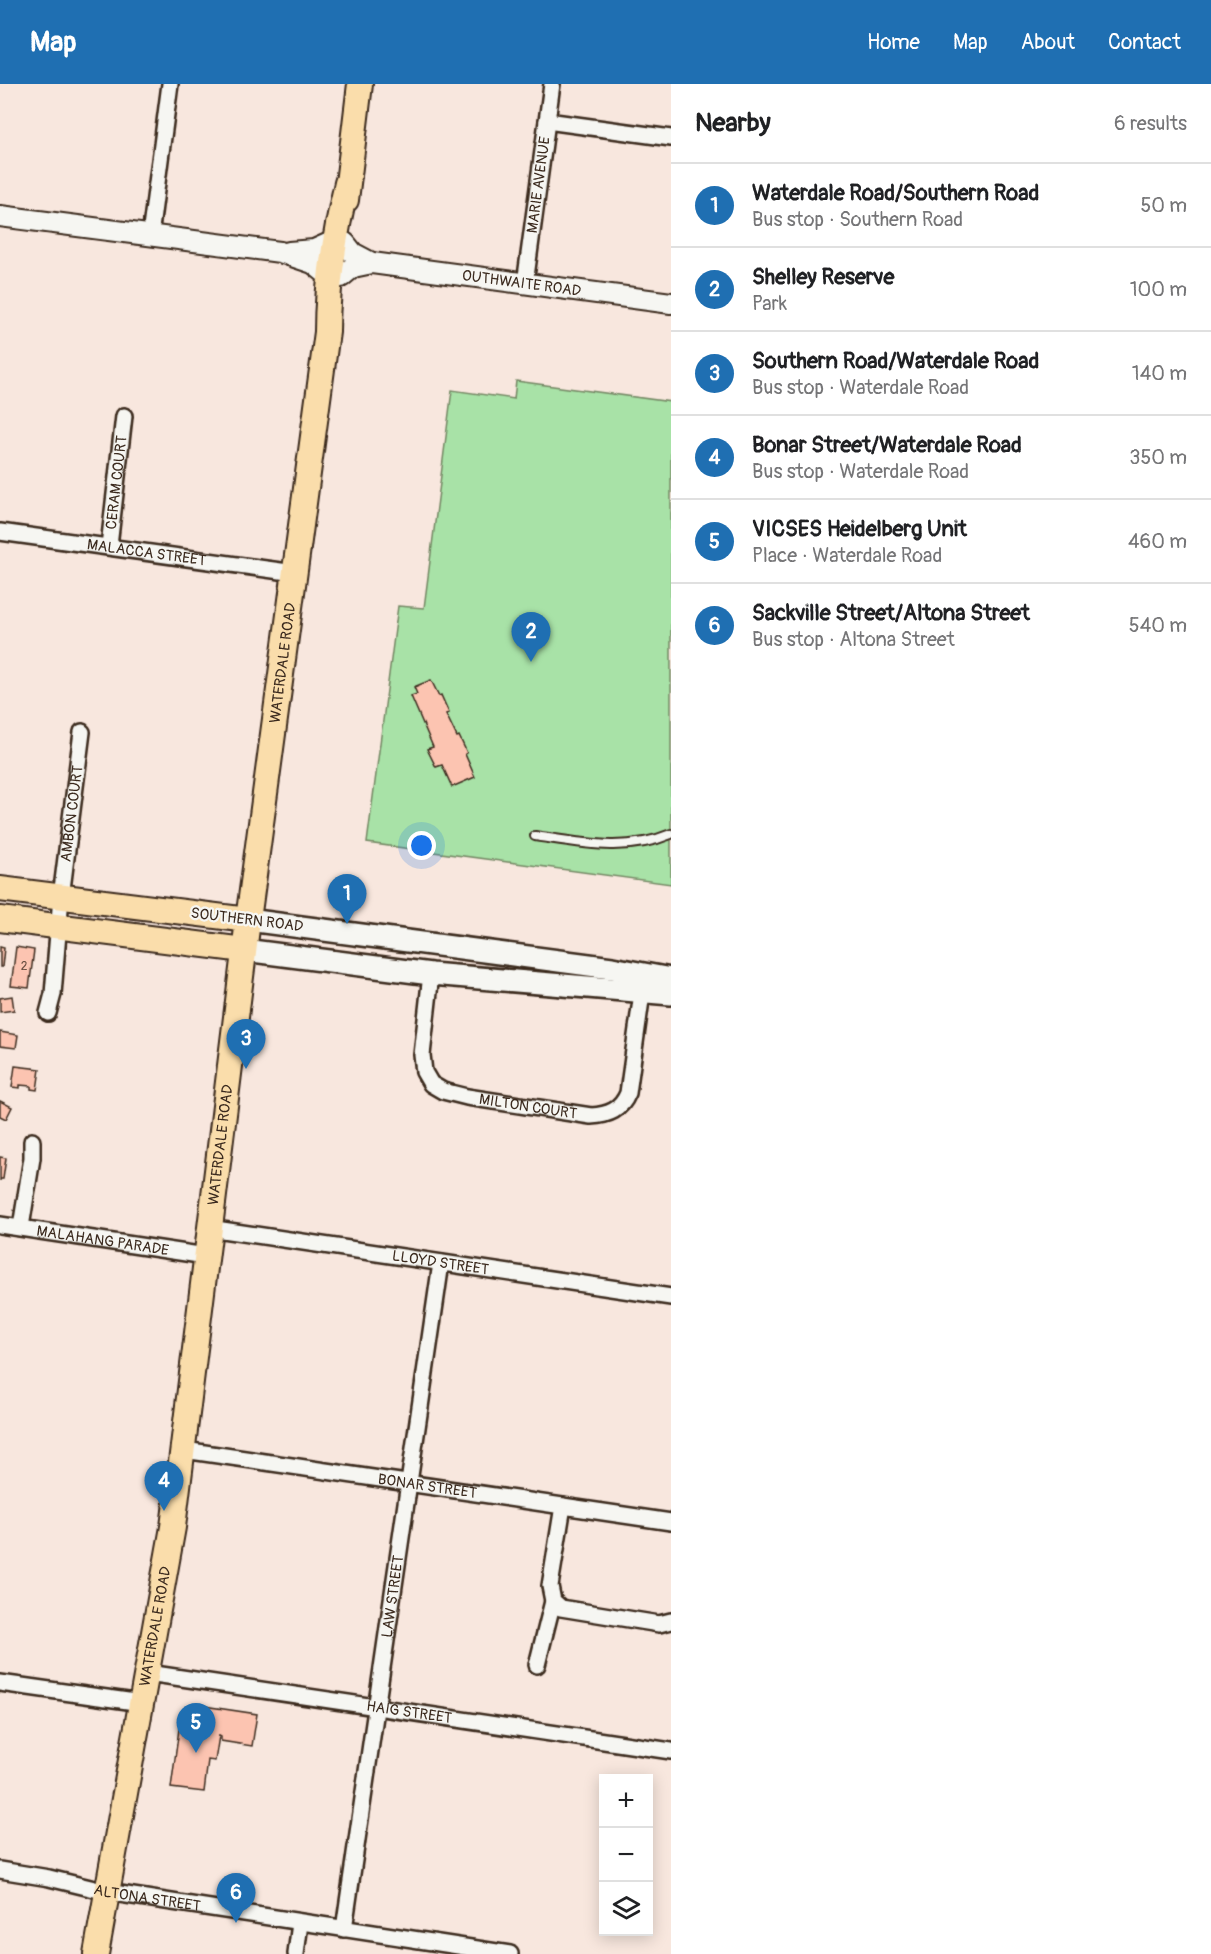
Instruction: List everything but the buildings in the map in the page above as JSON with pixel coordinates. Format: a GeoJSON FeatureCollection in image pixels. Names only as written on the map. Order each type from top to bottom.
{"type":"FeatureCollection","features":[{"type":"Feature","properties":{"kind":"main road","name":"WATERDALE ROAD"},"geometry":{"type":"LineString","coordinates":[[96,1954],[169,1554],[184,1450],[244,950],[360,84]]}},
{"type":"Feature","properties":{"kind":"main road","name":"SOUTHERN ROAD"},"geometry":{"type":"LineString","coordinates":[[0,889],[612,968],[671,979]]}},
{"type":"Feature","properties":{"kind":"main road","name":"SOUTHERN ROAD"},"geometry":{"type":"LineString","coordinates":[[0,919],[431,974],[671,994]]}},
{"type":"Feature","properties":{"kind":"street"},"geometry":{"type":"LineString","coordinates":[[150,236],[170,84]]}},
{"type":"Feature","properties":{"kind":"street","name":"MARIE AVENUE"},"geometry":{"type":"LineString","coordinates":[[525,284],[552,84]]}},
{"type":"Feature","properties":{"kind":"street"},"geometry":{"type":"LineString","coordinates":[[547,121],[671,138]]}},
{"type":"Feature","properties":{"kind":"street"},"geometry":{"type":"LineString","coordinates":[[0,216],[280,252],[314,250],[339,242]]}},
{"type":"Feature","properties":{"kind":"street","name":"OUTHWAITE ROAD"},"geometry":{"type":"LineString","coordinates":[[339,242],[352,253],[372,263],[671,303]]}},
{"type":"Feature","properties":{"kind":"street"},"geometry":{"type":"LineString","coordinates":[[280,252],[313,263],[335,276]]}},
{"type":"Feature","properties":{"kind":"street","name":"OUTHWAITE ROAD"},"geometry":{"type":"LineString","coordinates":[[335,276],[353,267],[372,263]]}},
{"type":"Feature","properties":{"kind":"street","name":"CERAM COURT"},"geometry":{"type":"LineString","coordinates":[[108,546],[124,416]]}},
{"type":"Feature","properties":{"kind":"street","name":"MALACCA STREET"},"geometry":{"type":"LineString","coordinates":[[0,532],[295,573]]}},
{"type":"Feature","properties":{"kind":"street","name":"AMBON COURT"},"geometry":{"type":"LineString","coordinates":[[48,1013],[53,993],[61,897],[82,732]]}},
{"type":"Feature","properties":{"kind":"street","name":"MILTON COURT"},"geometry":{"type":"LineString","coordinates":[[431,974],[422,1055],[424,1072],[431,1084],[443,1091],[467,1097],[591,1116],[614,1111],[620,1107],[628,1094],[642,993]]}},
{"type":"Feature","properties":{"kind":"street"},"geometry":{"type":"LineString","coordinates":[[21,1227],[32,1158],[32,1142]]}},
{"type":"Feature","properties":{"kind":"street","name":"MALAHANG PARADE"},"geometry":{"type":"LineString","coordinates":[[0,1225],[206,1256]]}},
{"type":"Feature","properties":{"kind":"street","name":"LLOYD STREET"},"geometry":{"type":"LineString","coordinates":[[209,1228],[671,1297]]}},
{"type":"Feature","properties":{"kind":"street","name":"LAW STREET"},"geometry":{"type":"LineString","coordinates":[[344,1929],[441,1263]]}},
{"type":"Feature","properties":{"kind":"street","name":"BONAR STREET"},"geometry":{"type":"LineString","coordinates":[[184,1450],[671,1522]]}},
{"type":"Feature","properties":{"kind":"street"},"geometry":{"type":"LineString","coordinates":[[537,1665],[553,1601],[550,1586],[563,1506]]}},
{"type":"Feature","properties":{"kind":"street"},"geometry":{"type":"LineString","coordinates":[[553,1601],[561,1608],[573,1611],[659,1624],[671,1621]]}},
{"type":"Feature","properties":{"kind":"street","name":"HAIG STREET"},"geometry":{"type":"LineString","coordinates":[[148,1673],[671,1750]]}},
{"type":"Feature","properties":{"kind":"street"},"geometry":{"type":"LineString","coordinates":[[0,1683],[142,1703]]}},
{"type":"Feature","properties":{"kind":"street","name":"ALTONA STREET"},"geometry":{"type":"LineString","coordinates":[[0,1870],[49,1878],[107,1892],[490,1953],[510,1954]]}},
{"type":"Feature","properties":{"kind":"street"},"geometry":{"type":"LineString","coordinates":[[296,1954],[300,1923]]}},
{"type":"Feature","properties":{"kind":"lane"},"geometry":{"type":"LineString","coordinates":[[535,836],[573,842],[627,846],[671,834]]}},
{"type":"Feature","properties":{"kind":"green space"},"geometry":{"type":"Polygon","coordinates":[[[516,381],[671,402],[671,884],[367,843],[398,606],[424,608],[452,390],[514,399],[516,381]]]}},
{"type":"Feature","properties":{"kind":"place","name":"Shelley Reserve"},"geometry":{"type":"Point","coordinates":[531,662]}},
{"type":"Feature","properties":{"kind":"place","name":"Waterdale Road/Southern Road"},"geometry":{"type":"Point","coordinates":[347,924]}},
{"type":"Feature","properties":{"kind":"place","name":"Southern Road/Waterdale Road"},"geometry":{"type":"Point","coordinates":[246,1069]}},
{"type":"Feature","properties":{"kind":"place","name":"Bonar Street/Waterdale Road"},"geometry":{"type":"Point","coordinates":[164,1511]}},
{"type":"Feature","properties":{"kind":"place","name":"VICSES Heidelberg Unit"},"geometry":{"type":"Point","coordinates":[196,1753]}},
{"type":"Feature","properties":{"kind":"place","name":"Sackville Street/Altona Street"},"geometry":{"type":"Point","coordinates":[236,1923]}}]}
